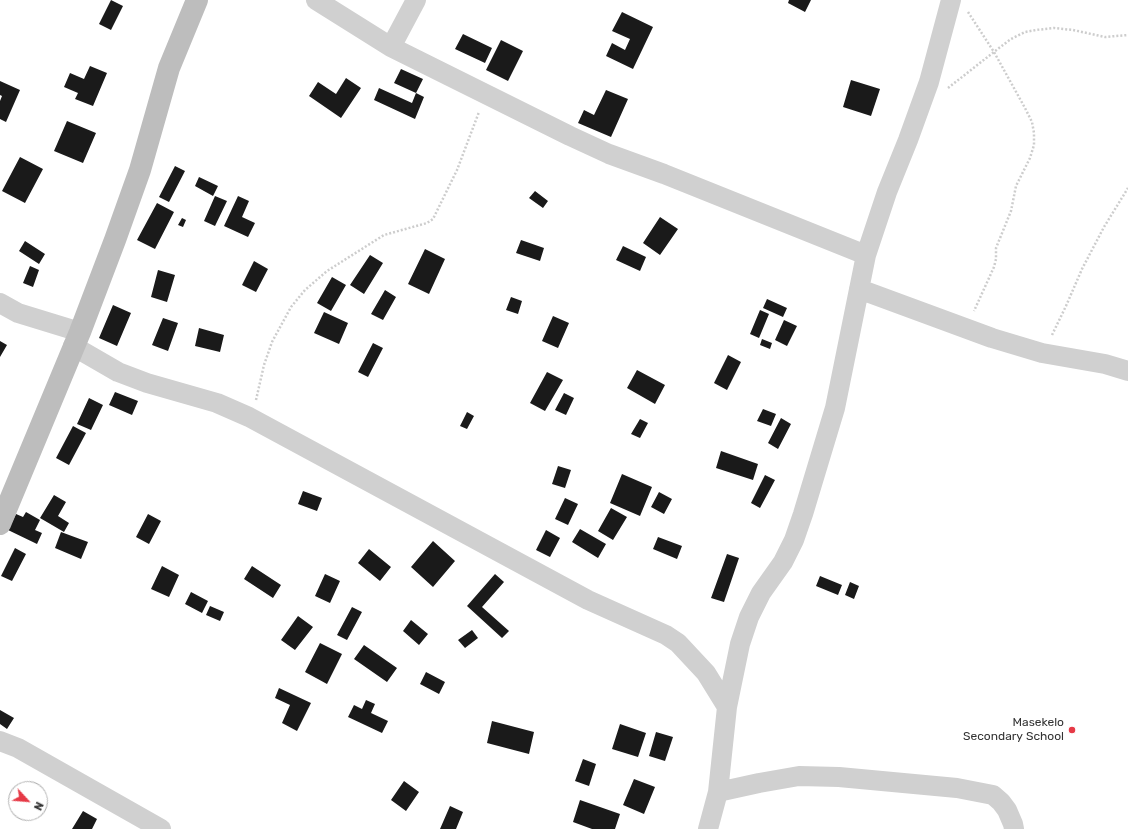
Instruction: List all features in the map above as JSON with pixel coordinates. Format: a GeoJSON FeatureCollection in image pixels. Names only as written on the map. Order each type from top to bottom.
{"type":"FeatureCollection","features":[{"type":"Feature","properties":{"kind":"street"},"geometry":{"type":"LineString","coordinates":[[0,524],[76,339],[140,170],[169,68],[197,0]]}},
{"type":"Feature","properties":{"kind":"street"},"geometry":{"type":"LineString","coordinates":[[316,0],[391,47],[570,136],[609,154],[664,174],[866,255]]}},
{"type":"Feature","properties":{"kind":"street"},"geometry":{"type":"LineString","coordinates":[[391,47],[416,0]]}},
{"type":"Feature","properties":{"kind":"street"},"geometry":{"type":"LineString","coordinates":[[708,829],[718,792],[727,707],[740,644],[749,617],[761,593],[783,562],[794,540],[804,514],[835,408],[866,255],[887,192],[929,82],[951,0]]}},
{"type":"Feature","properties":{"kind":"street"},"geometry":{"type":"LineString","coordinates":[[859,289],[992,338],[1042,353],[1105,364],[1128,371]]}},
{"type":"Feature","properties":{"kind":"street"},"geometry":{"type":"LineString","coordinates":[[0,303],[18,313],[76,339],[118,372],[147,383],[217,403],[249,417],[588,600],[666,635],[678,643],[706,672],[727,707]]}},
{"type":"Feature","properties":{"kind":"street"},"geometry":{"type":"LineString","coordinates":[[0,740],[18,748],[161,829]]}},
{"type":"Feature","properties":{"kind":"street"},"geometry":{"type":"LineString","coordinates":[[718,792],[800,776],[839,777],[957,788],[993,796],[1001,802],[1007,810],[1014,829]]}},
{"type":"Feature","properties":{"kind":"path"},"geometry":{"type":"LineString","coordinates":[[966,329],[994,267],[996,248],[1010,211],[1016,186],[1030,158],[1034,145],[1032,122],[994,52],[967,11]]}},
{"type":"Feature","properties":{"kind":"path"},"geometry":{"type":"LineString","coordinates":[[946,90],[1011,39],[1025,32],[1054,28],[1073,30],[1105,37],[1128,35]]}},
{"type":"Feature","properties":{"kind":"path"},"geometry":{"type":"LineString","coordinates":[[249,417],[258,393],[264,365],[272,342],[291,307],[305,290],[328,270],[384,235],[428,223],[433,219],[457,170],[485,94]]}},
{"type":"Feature","properties":{"kind":"path"},"geometry":{"type":"LineString","coordinates":[[1042,353],[1066,306],[1082,269],[1128,188]]}},
{"type":"Feature","properties":{"kind":"building"},"geometry":{"type":"Polygon","coordinates":[[[111,0],[123,6],[111,30],[99,24],[111,0]]]}},
{"type":"Feature","properties":{"kind":"building"},"geometry":{"type":"Polygon","coordinates":[[[789,0],[811,0],[805,12],[788,3],[789,0]]]}},
{"type":"Feature","properties":{"kind":"building"},"geometry":{"type":"Polygon","coordinates":[[[622,12],[653,27],[633,69],[606,56],[612,43],[625,50],[630,39],[612,31],[622,12]]]}},
{"type":"Feature","properties":{"kind":"building"},"geometry":{"type":"Polygon","coordinates":[[[463,34],[492,48],[485,63],[455,49],[463,34]]]}},
{"type":"Feature","properties":{"kind":"building"},"geometry":{"type":"Polygon","coordinates":[[[501,40],[523,51],[508,81],[486,70],[501,40]]]}},
{"type":"Feature","properties":{"kind":"building"},"geometry":{"type":"Polygon","coordinates":[[[90,66],[107,73],[93,106],[75,99],[78,93],[64,87],[70,73],[84,79],[90,66]]]}},
{"type":"Feature","properties":{"kind":"building"},"geometry":{"type":"Polygon","coordinates":[[[401,69],[423,79],[416,93],[394,83],[401,69]]]}},
{"type":"Feature","properties":{"kind":"building"},"geometry":{"type":"Polygon","coordinates":[[[346,78],[361,88],[341,118],[309,96],[318,82],[336,94],[346,78]]]}},
{"type":"Feature","properties":{"kind":"building"},"geometry":{"type":"Polygon","coordinates":[[[851,80],[880,89],[871,116],[843,107],[851,80]]]}},
{"type":"Feature","properties":{"kind":"building"},"geometry":{"type":"Polygon","coordinates":[[[0,81],[20,90],[6,122],[0,119],[0,101],[2,96],[0,95],[0,81]]]}},
{"type":"Feature","properties":{"kind":"building"},"geometry":{"type":"Polygon","coordinates":[[[379,88],[412,103],[416,93],[424,97],[415,119],[374,100],[379,88]]]}},
{"type":"Feature","properties":{"kind":"building"},"geometry":{"type":"Polygon","coordinates":[[[606,90],[628,99],[611,137],[578,123],[584,110],[594,115],[606,90]]]}},
{"type":"Feature","properties":{"kind":"building"},"geometry":{"type":"Polygon","coordinates":[[[67,121],[96,133],[83,163],[54,151],[67,121]]]}},
{"type":"Feature","properties":{"kind":"building"},"geometry":{"type":"Polygon","coordinates":[[[20,157],[43,169],[25,203],[2,191],[20,157]]]}},
{"type":"Feature","properties":{"kind":"building"},"geometry":{"type":"Polygon","coordinates":[[[175,166],[185,171],[169,202],[159,197],[175,166]]]}},
{"type":"Feature","properties":{"kind":"building"},"geometry":{"type":"Polygon","coordinates":[[[199,177],[218,186],[213,196],[195,186],[199,177]]]}},
{"type":"Feature","properties":{"kind":"building"},"geometry":{"type":"Polygon","coordinates":[[[535,191],[548,201],[543,208],[529,198],[535,191]]]}},
{"type":"Feature","properties":{"kind":"building"},"geometry":{"type":"Polygon","coordinates":[[[215,196],[227,201],[215,226],[204,221],[215,196]]]}},
{"type":"Feature","properties":{"kind":"building"},"geometry":{"type":"Polygon","coordinates":[[[238,196],[249,201],[242,217],[255,223],[248,237],[224,226],[238,196]]]}},
{"type":"Feature","properties":{"kind":"building"},"geometry":{"type":"Polygon","coordinates":[[[157,203],[174,212],[155,249],[137,240],[157,203]]]}},
{"type":"Feature","properties":{"kind":"building"},"geometry":{"type":"Polygon","coordinates":[[[660,217],[678,229],[660,255],[643,243],[660,217]]]}},
{"type":"Feature","properties":{"kind":"building"},"geometry":{"type":"Polygon","coordinates":[[[182,218],[186,220],[183,227],[178,225],[182,218]]]}},
{"type":"Feature","properties":{"kind":"building"},"geometry":{"type":"Polygon","coordinates":[[[521,240],[544,248],[540,261],[516,253],[521,240]]]}},
{"type":"Feature","properties":{"kind":"building"},"geometry":{"type":"Polygon","coordinates":[[[25,241],[45,254],[39,264],[19,251],[25,241]]]}},
{"type":"Feature","properties":{"kind":"building"},"geometry":{"type":"Polygon","coordinates":[[[623,246],[646,257],[640,271],[616,260],[623,246]]]}},
{"type":"Feature","properties":{"kind":"building"},"geometry":{"type":"Polygon","coordinates":[[[425,249],[445,259],[429,294],[408,284],[425,249]]]}},
{"type":"Feature","properties":{"kind":"building"},"geometry":{"type":"Polygon","coordinates":[[[370,255],[383,263],[364,294],[350,285],[370,255]]]}},
{"type":"Feature","properties":{"kind":"building"},"geometry":{"type":"Polygon","coordinates":[[[254,261],[268,269],[256,292],[242,285],[254,261]]]}},
{"type":"Feature","properties":{"kind":"building"},"geometry":{"type":"Polygon","coordinates":[[[30,266],[39,270],[33,287],[23,283],[30,266]]]}},
{"type":"Feature","properties":{"kind":"building"},"geometry":{"type":"Polygon","coordinates":[[[158,270],[175,275],[167,302],[151,297],[158,270]]]}},
{"type":"Feature","properties":{"kind":"building"},"geometry":{"type":"Polygon","coordinates":[[[332,277],[346,285],[331,311],[317,303],[332,277]]]}},
{"type":"Feature","properties":{"kind":"building"},"geometry":{"type":"Polygon","coordinates":[[[385,290],[396,297],[383,320],[371,314],[385,290]]]}},
{"type":"Feature","properties":{"kind":"building"},"geometry":{"type":"Polygon","coordinates":[[[511,297],[522,301],[518,314],[506,310],[511,297]]]}},
{"type":"Feature","properties":{"kind":"building"},"geometry":{"type":"Polygon","coordinates":[[[767,299],[787,308],[783,317],[763,308],[767,299]]]}},
{"type":"Feature","properties":{"kind":"building"},"geometry":{"type":"Polygon","coordinates":[[[113,305],[131,313],[117,346],[99,338],[113,305]]]}},
{"type":"Feature","properties":{"kind":"building"},"geometry":{"type":"Polygon","coordinates":[[[760,310],[769,314],[759,338],[750,334],[760,310]]]}},
{"type":"Feature","properties":{"kind":"building"},"geometry":{"type":"Polygon","coordinates":[[[324,312],[348,323],[339,344],[314,333],[324,312]]]}},
{"type":"Feature","properties":{"kind":"building"},"geometry":{"type":"Polygon","coordinates":[[[553,316],[569,323],[558,348],[542,341],[553,316]]]}},
{"type":"Feature","properties":{"kind":"building"},"geometry":{"type":"Polygon","coordinates":[[[163,318],[178,323],[168,351],[152,345],[163,318]]]}},
{"type":"Feature","properties":{"kind":"building"},"geometry":{"type":"Polygon","coordinates":[[[784,320],[797,326],[787,346],[775,340],[784,320]]]}},
{"type":"Feature","properties":{"kind":"building"},"geometry":{"type":"Polygon","coordinates":[[[199,328],[224,335],[220,352],[195,346],[199,328]]]}},
{"type":"Feature","properties":{"kind":"building"},"geometry":{"type":"Polygon","coordinates":[[[762,339],[772,343],[770,349],[760,345],[762,339]]]}},
{"type":"Feature","properties":{"kind":"building"},"geometry":{"type":"Polygon","coordinates":[[[0,341],[7,345],[0,357],[0,341]]]}},
{"type":"Feature","properties":{"kind":"building"},"geometry":{"type":"Polygon","coordinates":[[[373,343],[383,348],[368,377],[358,372],[373,343]]]}},
{"type":"Feature","properties":{"kind":"building"},"geometry":{"type":"Polygon","coordinates":[[[728,355],[741,362],[727,390],[714,383],[728,355]]]}},
{"type":"Feature","properties":{"kind":"building"},"geometry":{"type":"Polygon","coordinates":[[[637,370],[665,385],[655,404],[627,388],[637,370]]]}},
{"type":"Feature","properties":{"kind":"building"},"geometry":{"type":"Polygon","coordinates":[[[547,372],[563,380],[545,411],[530,403],[547,372]]]}},
{"type":"Feature","properties":{"kind":"building"},"geometry":{"type":"Polygon","coordinates":[[[115,392],[138,401],[132,415],[109,405],[115,392]]]}},
{"type":"Feature","properties":{"kind":"building"},"geometry":{"type":"Polygon","coordinates":[[[564,393],[574,398],[566,415],[555,410],[564,393]]]}},
{"type":"Feature","properties":{"kind":"building"},"geometry":{"type":"Polygon","coordinates":[[[89,398],[103,405],[91,430],[77,424],[89,398]]]}},
{"type":"Feature","properties":{"kind":"building"},"geometry":{"type":"Polygon","coordinates":[[[763,409],[776,414],[771,426],[757,421],[763,409]]]}},
{"type":"Feature","properties":{"kind":"building"},"geometry":{"type":"Polygon","coordinates":[[[467,412],[474,416],[467,429],[460,426],[467,412]]]}},
{"type":"Feature","properties":{"kind":"building"},"geometry":{"type":"Polygon","coordinates":[[[781,418],[791,424],[778,449],[768,443],[781,418]]]}},
{"type":"Feature","properties":{"kind":"building"},"geometry":{"type":"Polygon","coordinates":[[[640,419],[648,423],[640,438],[631,434],[640,419]]]}},
{"type":"Feature","properties":{"kind":"building"},"geometry":{"type":"Polygon","coordinates":[[[73,426],[86,433],[69,465],[56,458],[73,426]]]}},
{"type":"Feature","properties":{"kind":"building"},"geometry":{"type":"Polygon","coordinates":[[[721,451],[758,464],[753,480],[716,468],[721,451]]]}},
{"type":"Feature","properties":{"kind":"building"},"geometry":{"type":"Polygon","coordinates":[[[558,466],[571,470],[565,488],[552,484],[558,466]]]}},
{"type":"Feature","properties":{"kind":"building"},"geometry":{"type":"Polygon","coordinates":[[[622,474],[652,487],[640,516],[610,503],[622,474]]]}},
{"type":"Feature","properties":{"kind":"building"},"geometry":{"type":"Polygon","coordinates":[[[765,475],[775,480],[760,508],[751,503],[765,475]]]}},
{"type":"Feature","properties":{"kind":"building"},"geometry":{"type":"Polygon","coordinates":[[[303,491],[322,498],[317,511],[298,504],[303,491]]]}},
{"type":"Feature","properties":{"kind":"building"},"geometry":{"type":"Polygon","coordinates":[[[659,492],[672,499],[664,514],[651,507],[659,492]]]}},
{"type":"Feature","properties":{"kind":"building"},"geometry":{"type":"Polygon","coordinates":[[[54,495],[66,502],[58,516],[69,523],[64,532],[40,518],[54,495]]]}},
{"type":"Feature","properties":{"kind":"building"},"geometry":{"type":"Polygon","coordinates":[[[565,498],[578,504],[568,525],[555,519],[565,498]]]}},
{"type":"Feature","properties":{"kind":"building"},"geometry":{"type":"Polygon","coordinates":[[[611,508],[627,517],[613,540],[598,531],[611,508]]]}},
{"type":"Feature","properties":{"kind":"building"},"geometry":{"type":"Polygon","coordinates":[[[26,512],[40,520],[35,530],[42,533],[37,544],[8,530],[16,514],[23,517],[26,512]]]}},
{"type":"Feature","properties":{"kind":"building"},"geometry":{"type":"Polygon","coordinates":[[[148,514],[161,521],[149,544],[136,537],[148,514]]]}},
{"type":"Feature","properties":{"kind":"building"},"geometry":{"type":"Polygon","coordinates":[[[580,529],[606,544],[598,558],[572,542],[580,529]]]}},
{"type":"Feature","properties":{"kind":"building"},"geometry":{"type":"Polygon","coordinates":[[[546,530],[560,538],[550,557],[536,550],[546,530]]]}},
{"type":"Feature","properties":{"kind":"building"},"geometry":{"type":"Polygon","coordinates":[[[61,532],[88,542],[81,559],[55,548],[61,532]]]}},
{"type":"Feature","properties":{"kind":"building"},"geometry":{"type":"Polygon","coordinates":[[[658,537],[682,546],[677,559],[653,549],[658,537]]]}},
{"type":"Feature","properties":{"kind":"building"},"geometry":{"type":"Polygon","coordinates":[[[433,541],[455,561],[433,587],[411,567],[433,541]]]}},
{"type":"Feature","properties":{"kind":"building"},"geometry":{"type":"Polygon","coordinates":[[[15,548],[26,554],[12,581],[1,576],[15,548]]]}},
{"type":"Feature","properties":{"kind":"building"},"geometry":{"type":"Polygon","coordinates":[[[369,549],[391,567],[380,581],[358,563],[369,549]]]}},
{"type":"Feature","properties":{"kind":"building"},"geometry":{"type":"Polygon","coordinates":[[[727,554],[739,558],[724,602],[711,598],[727,554]]]}},
{"type":"Feature","properties":{"kind":"building"},"geometry":{"type":"Polygon","coordinates":[[[162,566],[179,575],[169,597],[151,589],[162,566]]]}},
{"type":"Feature","properties":{"kind":"building"},"geometry":{"type":"Polygon","coordinates":[[[252,566],[281,585],[273,598],[244,579],[252,566]]]}},
{"type":"Feature","properties":{"kind":"building"},"geometry":{"type":"Polygon","coordinates":[[[325,574],[340,581],[330,603],[315,596],[325,574]]]}},
{"type":"Feature","properties":{"kind":"building"},"geometry":{"type":"Polygon","coordinates":[[[495,574],[504,582],[482,607],[509,631],[502,638],[467,606],[495,574]]]}},
{"type":"Feature","properties":{"kind":"building"},"geometry":{"type":"Polygon","coordinates":[[[820,576],[842,585],[838,595],[816,586],[820,576]]]}},
{"type":"Feature","properties":{"kind":"building"},"geometry":{"type":"Polygon","coordinates":[[[850,582],[859,586],[854,599],[845,595],[850,582]]]}},
{"type":"Feature","properties":{"kind":"building"},"geometry":{"type":"Polygon","coordinates":[[[191,592],[208,601],[202,613],[185,604],[191,592]]]}},
{"type":"Feature","properties":{"kind":"building"},"geometry":{"type":"Polygon","coordinates":[[[210,606],[224,612],[220,621],[206,615],[210,606]]]}},
{"type":"Feature","properties":{"kind":"building"},"geometry":{"type":"Polygon","coordinates":[[[352,607],[362,612],[347,640],[337,635],[352,607]]]}},
{"type":"Feature","properties":{"kind":"building"},"geometry":{"type":"Polygon","coordinates":[[[298,616],[313,627],[295,650],[281,640],[298,616]]]}},
{"type":"Feature","properties":{"kind":"building"},"geometry":{"type":"Polygon","coordinates":[[[411,620],[428,634],[419,645],[403,631],[411,620]]]}},
{"type":"Feature","properties":{"kind":"building"},"geometry":{"type":"Polygon","coordinates":[[[472,630],[478,638],[465,648],[458,640],[472,630]]]}},
{"type":"Feature","properties":{"kind":"building"},"geometry":{"type":"Polygon","coordinates":[[[320,643],[342,654],[327,684],[305,672],[320,643]]]}},
{"type":"Feature","properties":{"kind":"building"},"geometry":{"type":"Polygon","coordinates":[[[364,645],[397,668],[387,682],[354,659],[364,645]]]}},
{"type":"Feature","properties":{"kind":"building"},"geometry":{"type":"Polygon","coordinates":[[[426,672],[445,682],[439,694],[420,684],[426,672]]]}},
{"type":"Feature","properties":{"kind":"building"},"geometry":{"type":"Polygon","coordinates":[[[279,688],[311,703],[297,731],[282,723],[290,705],[275,698],[279,688]]]}},
{"type":"Feature","properties":{"kind":"building"},"geometry":{"type":"Polygon","coordinates":[[[366,700],[375,704],[371,713],[388,721],[382,733],[348,717],[354,705],[362,709],[366,700]]]}},
{"type":"Feature","properties":{"kind":"building"},"geometry":{"type":"Polygon","coordinates":[[[0,710],[14,718],[7,729],[0,724],[0,710]]]}},
{"type":"Feature","properties":{"kind":"building"},"geometry":{"type":"Polygon","coordinates":[[[492,721],[534,732],[529,754],[487,743],[492,721]]]}},
{"type":"Feature","properties":{"kind":"building"},"geometry":{"type":"Polygon","coordinates":[[[620,724],[646,733],[638,757],[612,749],[620,724]]]}},
{"type":"Feature","properties":{"kind":"building"},"geometry":{"type":"Polygon","coordinates":[[[656,732],[673,737],[665,761],[649,756],[656,732]]]}},
{"type":"Feature","properties":{"kind":"building"},"geometry":{"type":"Polygon","coordinates":[[[583,759],[596,764],[589,786],[575,781],[583,759]]]}},
{"type":"Feature","properties":{"kind":"building"},"geometry":{"type":"Polygon","coordinates":[[[634,779],[655,787],[644,814],[623,805],[634,779]]]}},
{"type":"Feature","properties":{"kind":"building"},"geometry":{"type":"Polygon","coordinates":[[[404,781],[419,792],[406,811],[391,800],[404,781]]]}},
{"type":"Feature","properties":{"kind":"building"},"geometry":{"type":"Polygon","coordinates":[[[580,800],[620,814],[615,829],[592,829],[573,822],[580,800]]]}},
{"type":"Feature","properties":{"kind":"building"},"geometry":{"type":"Polygon","coordinates":[[[450,806],[463,812],[456,829],[440,829],[450,806]]]}},
{"type":"Feature","properties":{"kind":"building"},"geometry":{"type":"Polygon","coordinates":[[[83,811],[97,819],[92,829],[72,829],[83,811]]]}},
{"type":"Feature","properties":{"kind":"place","name":"Masekelo Secondary School"},"geometry":{"type":"Point","coordinates":[1072,730]}}]}
